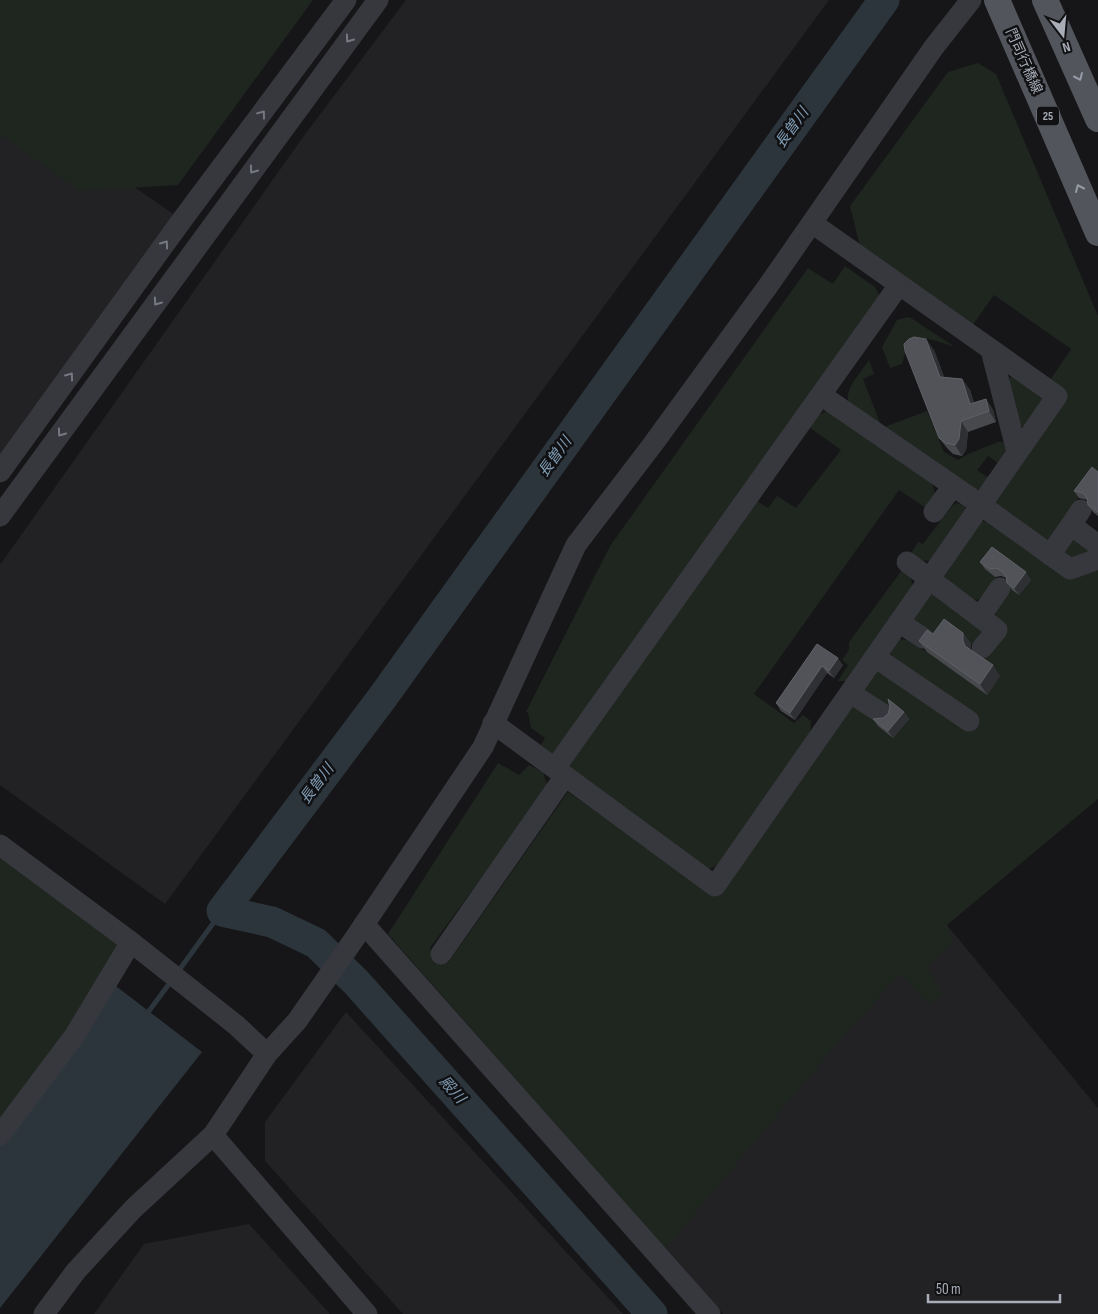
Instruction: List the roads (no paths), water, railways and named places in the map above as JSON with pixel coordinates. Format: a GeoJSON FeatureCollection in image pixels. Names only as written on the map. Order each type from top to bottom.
{"type":"FeatureCollection","features":[{"type":"Feature","properties":{"kind":"main road","name":"門司行橋線"},"geometry":{"type":"LineString","coordinates":[[997,0],[1098,233]]}},
{"type":"Feature","properties":{"kind":"main road"},"geometry":{"type":"LineString","coordinates":[[1045,0],[1098,119]]}},
{"type":"Feature","properties":{"kind":"street"},"geometry":{"type":"LineString","coordinates":[[0,472],[182,220],[346,0]]}},
{"type":"Feature","properties":{"kind":"street"},"geometry":{"type":"LineString","coordinates":[[0,516],[378,0]]}},
{"type":"Feature","properties":{"kind":"street"},"geometry":{"type":"LineString","coordinates":[[44,1314],[76,1271],[133,1209],[213,1135],[267,1054],[297,1021],[483,747],[576,545],[768,286],[934,47],[971,0]]}},
{"type":"Feature","properties":{"kind":"street"},"geometry":{"type":"LineString","coordinates":[[493,723],[715,886],[1057,396],[812,223]]}},
{"type":"Feature","properties":{"kind":"street"},"geometry":{"type":"LineString","coordinates":[[441,954],[560,772],[899,285]]}},
{"type":"Feature","properties":{"kind":"street"},"geometry":{"type":"LineString","coordinates":[[991,350],[1017,452]]}},
{"type":"Feature","properties":{"kind":"street"},"geometry":{"type":"LineString","coordinates":[[821,395],[954,486],[1070,570],[1098,559]]}},
{"type":"Feature","properties":{"kind":"street"},"geometry":{"type":"LineString","coordinates":[[934,512],[954,486]]}},
{"type":"Feature","properties":{"kind":"street"},"geometry":{"type":"LineString","coordinates":[[1050,555],[1076,518],[1098,545]]}},
{"type":"Feature","properties":{"kind":"street"},"geometry":{"type":"LineString","coordinates":[[907,562],[997,630],[982,648]]}},
{"type":"Feature","properties":{"kind":"street"},"geometry":{"type":"LineString","coordinates":[[980,617],[1000,588]]}},
{"type":"Feature","properties":{"kind":"street"},"geometry":{"type":"LineString","coordinates":[[899,622],[922,638]]}},
{"type":"Feature","properties":{"kind":"street"},"geometry":{"type":"LineString","coordinates":[[875,657],[968,721]]}},
{"type":"Feature","properties":{"kind":"street"},"geometry":{"type":"LineString","coordinates":[[850,693],[883,714]]}},
{"type":"Feature","properties":{"kind":"street"},"geometry":{"type":"LineString","coordinates":[[0,845],[131,942],[236,1025],[267,1054]]}},
{"type":"Feature","properties":{"kind":"street"},"geometry":{"type":"LineString","coordinates":[[360,930],[710,1314]]}},
{"type":"Feature","properties":{"kind":"street"},"geometry":{"type":"LineString","coordinates":[[0,1135],[75,1035],[131,942]]}},
{"type":"Feature","properties":{"kind":"street"},"geometry":{"type":"LineString","coordinates":[[213,1135],[367,1314]]}},
{"type":"Feature","properties":{"kind":"waterway","name":"長曽川"},"geometry":{"type":"LineString","coordinates":[[652,1314],[356,982],[316,943],[272,922],[222,911],[382,698],[884,0]]}},
{"type":"Feature","properties":{"kind":"waterway"},"geometry":{"type":"LineString","coordinates":[[177,973],[222,911]]}},
{"type":"Feature","properties":{"kind":"waterway"},"geometry":{"type":"LineString","coordinates":[[146,1015],[172,980]]}},
{"type":"Feature","properties":{"kind":"water label","name":"殿川"},"geometry":{"type":"Point","coordinates":[452,1090]}}]}
